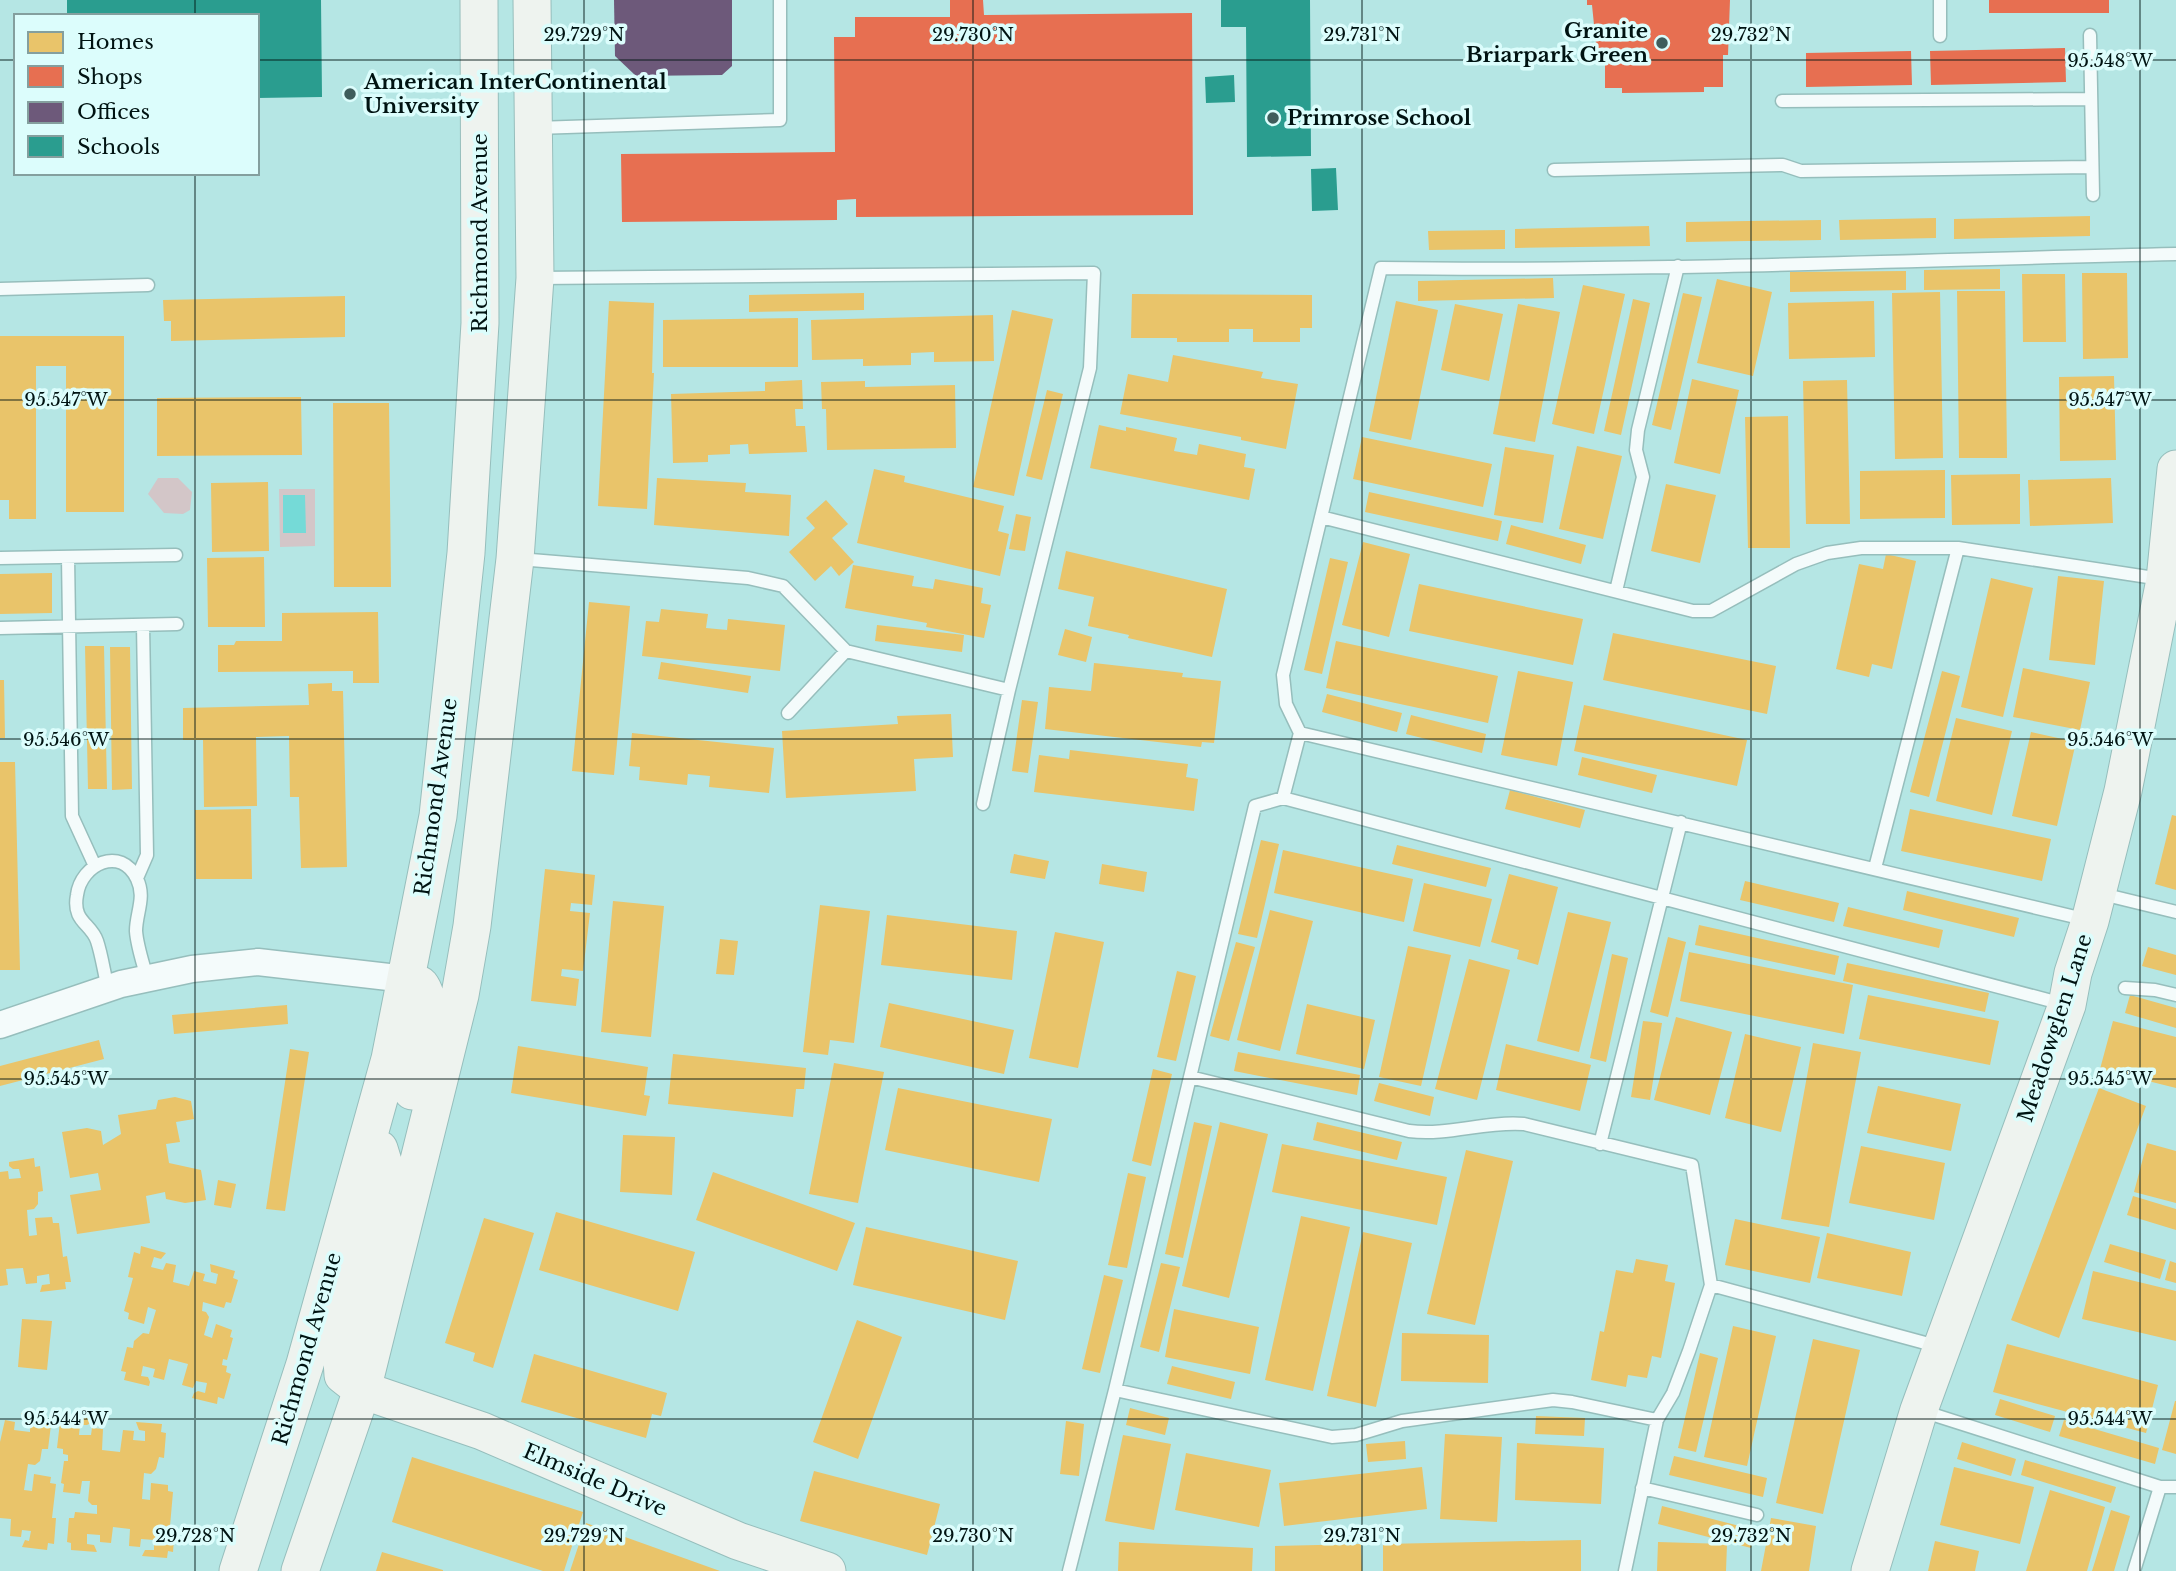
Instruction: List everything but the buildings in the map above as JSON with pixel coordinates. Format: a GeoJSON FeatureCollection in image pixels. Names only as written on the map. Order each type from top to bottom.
{"type":"FeatureCollection","features":[{"type":"Feature","properties":{"kind":"main road","name":"Richmond Avenue"},"geometry":{"type":"LineString","coordinates":[[238,1571],[305,1364],[390,1059],[438,816],[466,553],[480,323],[479,0]]}},
{"type":"Feature","properties":{"kind":"main road"},"geometry":{"type":"LineString","coordinates":[[300,1571],[362,1390],[460,995],[472,926],[515,559],[535,278],[532,0]]}},
{"type":"Feature","properties":{"kind":"main road"},"geometry":{"type":"LineString","coordinates":[[481,141],[535,128]]}},
{"type":"Feature","properties":{"kind":"main road","name":"Meadowglen Lane"},"geometry":{"type":"LineString","coordinates":[[1870,1571],[1919,1410],[2067,1005],[2073,973],[2094,907],[2123,791],[2165,580],[2176,468]]}},
{"type":"Feature","properties":{"kind":"main road"},"geometry":{"type":"LineString","coordinates":[[466,553],[515,559]]}},
{"type":"Feature","properties":{"kind":"main road"},"geometry":{"type":"LineString","coordinates":[[406,979],[420,985],[428,1002],[404,1125],[404,1177],[410,1199]]}},
{"type":"Feature","properties":{"kind":"main road"},"geometry":{"type":"LineString","coordinates":[[362,1390],[343,1375],[342,1360],[372,1229],[383,1161],[371,1126]]}},
{"type":"Feature","properties":{"kind":"main road","name":"Elmside Drive"},"geometry":{"type":"LineString","coordinates":[[362,1390],[482,1431],[738,1541],[827,1571]]}},
{"type":"Feature","properties":{"kind":"street"},"geometry":{"type":"LineString","coordinates":[[0,1025],[108,988],[192,969],[258,962],[406,979]]}},
{"type":"Feature","properties":{"kind":"lane"},"geometry":{"type":"LineString","coordinates":[[535,128],[780,120],[780,0]]}},
{"type":"Feature","properties":{"kind":"lane"},"geometry":{"type":"LineString","coordinates":[[1940,0],[1940,36]]}},
{"type":"Feature","properties":{"kind":"lane"},"geometry":{"type":"LineString","coordinates":[[2090,35],[2093,195]]}},
{"type":"Feature","properties":{"kind":"lane"},"geometry":{"type":"LineString","coordinates":[[1782,101],[2091,99]]}},
{"type":"Feature","properties":{"kind":"lane"},"geometry":{"type":"LineString","coordinates":[[1553,170],[1783,165],[1801,171],[2092,167]]}},
{"type":"Feature","properties":{"kind":"lane"},"geometry":{"type":"LineString","coordinates":[[1283,798],[1300,733],[1286,704],[1283,675],[1381,268],[1455,269],[2176,254]]}},
{"type":"Feature","properties":{"kind":"lane"},"geometry":{"type":"LineString","coordinates":[[1616,591],[1643,477],[1636,450],[1638,430],[1678,265]]}},
{"type":"Feature","properties":{"kind":"lane"},"geometry":{"type":"LineString","coordinates":[[535,278],[1094,273],[1090,368],[983,804]]}},
{"type":"Feature","properties":{"kind":"lane"},"geometry":{"type":"LineString","coordinates":[[0,289],[148,285]]}},
{"type":"Feature","properties":{"kind":"lane"},"geometry":{"type":"LineString","coordinates":[[1321,517],[1693,611],[1712,611],[1796,564],[1827,553],[1861,548],[1958,548],[2165,580]]}},
{"type":"Feature","properties":{"kind":"lane"},"geometry":{"type":"LineString","coordinates":[[1875,868],[1958,548]]}},
{"type":"Feature","properties":{"kind":"lane"},"geometry":{"type":"LineString","coordinates":[[0,558],[176,555]]}},
{"type":"Feature","properties":{"kind":"lane"},"geometry":{"type":"LineString","coordinates":[[68,557],[72,816],[94,864]]}},
{"type":"Feature","properties":{"kind":"lane"},"geometry":{"type":"LineString","coordinates":[[515,559],[748,578],[783,586],[846,651],[1009,690]]}},
{"type":"Feature","properties":{"kind":"lane"},"geometry":{"type":"LineString","coordinates":[[0,628],[177,624]]}},
{"type":"Feature","properties":{"kind":"lane"},"geometry":{"type":"LineString","coordinates":[[137,878],[146,855],[144,625]]}},
{"type":"Feature","properties":{"kind":"lane"},"geometry":{"type":"LineString","coordinates":[[788,713],[846,651]]}},
{"type":"Feature","properties":{"kind":"lane"},"geometry":{"type":"LineString","coordinates":[[1300,733],[1875,868],[2094,907],[2154,905],[2176,912]]}},
{"type":"Feature","properties":{"kind":"lane"},"geometry":{"type":"LineString","coordinates":[[1069,1571],[1255,806],[1283,798],[2067,1005]]}},
{"type":"Feature","properties":{"kind":"lane"},"geometry":{"type":"LineString","coordinates":[[1600,1143],[1681,822]]}},
{"type":"Feature","properties":{"kind":"lane"},"geometry":{"type":"LineString","coordinates":[[108,988],[96,938],[77,913],[76,894],[83,876],[94,864],[112,860],[127,867],[137,878],[142,902],[136,929],[146,978]]}},
{"type":"Feature","properties":{"kind":"lane"},"geometry":{"type":"LineString","coordinates":[[2125,988],[2176,995]]}},
{"type":"Feature","properties":{"kind":"lane"},"geometry":{"type":"LineString","coordinates":[[1190,1077],[1409,1131],[1431,1134],[1499,1122],[1524,1124],[1692,1165],[1711,1285],[1673,1393],[1657,1420],[1625,1571]]}},
{"type":"Feature","properties":{"kind":"lane"},"geometry":{"type":"LineString","coordinates":[[1711,1285],[1941,1347]]}},
{"type":"Feature","properties":{"kind":"lane"},"geometry":{"type":"LineString","coordinates":[[1115,1390],[1332,1437],[1356,1435],[1402,1421],[1553,1400],[1657,1420]]}},
{"type":"Feature","properties":{"kind":"lane"},"geometry":{"type":"LineString","coordinates":[[1919,1410],[2160,1487],[2176,1487]]}},
{"type":"Feature","properties":{"kind":"lane"},"geometry":{"type":"LineString","coordinates":[[2134,1571],[2160,1487]]}},
{"type":"Feature","properties":{"kind":"lane"},"geometry":{"type":"LineString","coordinates":[[1642,1488],[1757,1515]]}},
{"type":"Feature","properties":{"kind":"shaded area"},"geometry":{"type":"Polygon","coordinates":[[[158,478],[178,478],[192,492],[190,510],[183,514],[164,513],[148,494],[158,478]]]}},
{"type":"Feature","properties":{"kind":"shaded area"},"geometry":{"type":"Polygon","coordinates":[[[279,489],[315,489],[315,546],[280,547],[279,489]]]}},
{"type":"Feature","properties":{"kind":"water"},"geometry":{"type":"Polygon","coordinates":[[[283,495],[305,495],[306,533],[283,533],[283,495]]]}},
{"type":"Feature","properties":{"kind":"place","name":"Granite Briarpark Green"},"geometry":{"type":"Point","coordinates":[1662,43]}},
{"type":"Feature","properties":{"kind":"place","name":"American InterContinental University"},"geometry":{"type":"Point","coordinates":[350,94]}},
{"type":"Feature","properties":{"kind":"place","name":"Primrose School"},"geometry":{"type":"Point","coordinates":[1273,118]}}]}
